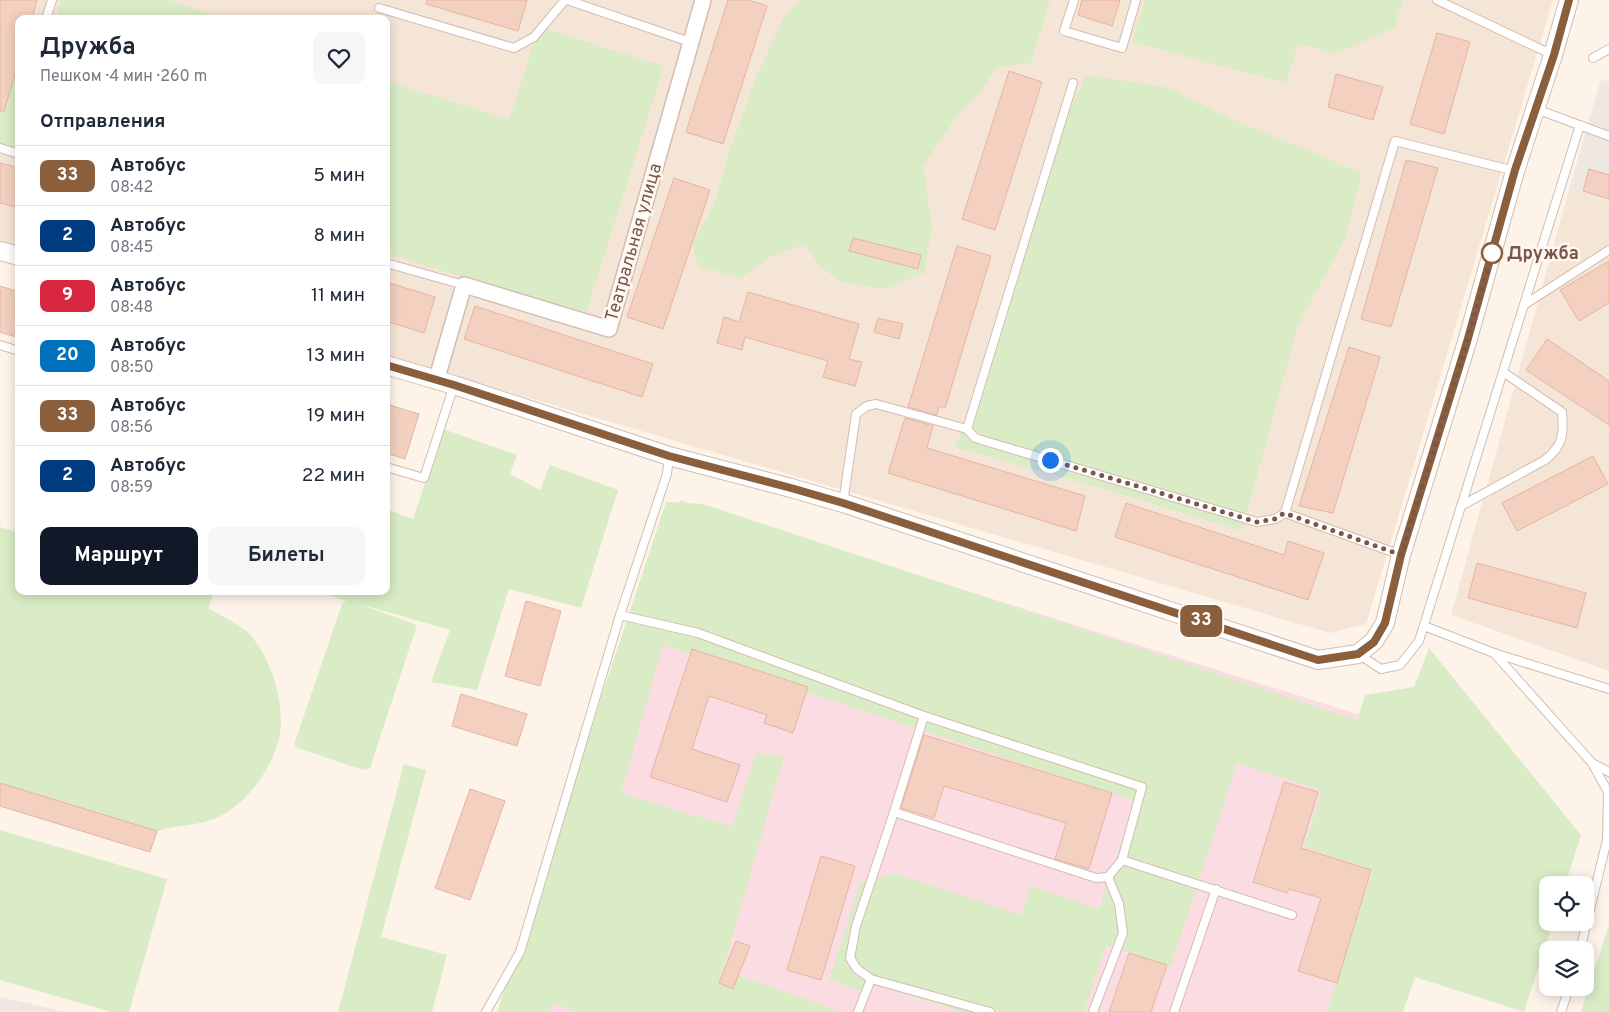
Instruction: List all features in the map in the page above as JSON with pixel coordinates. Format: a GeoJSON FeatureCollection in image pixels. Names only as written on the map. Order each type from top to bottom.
{"type":"FeatureCollection","features":[{"type":"Feature","properties":{"kind":"street","name":"Театральная улица"},"geometry":{"type":"LineString","coordinates":[[464,285],[608,329],[703,0]]}},
{"type":"Feature","properties":{"kind":"street"},"geometry":{"type":"LineString","coordinates":[[390,366],[454,385],[669,456],[843,503],[1318,660],[1358,654],[1374,642],[1385,623],[1401,555],[1467,342],[1515,170],[1554,55],[1569,0]]}},
{"type":"Feature","properties":{"kind":"street"},"geometry":{"type":"LineString","coordinates":[[0,251],[15,255]]}},
{"type":"Feature","properties":{"kind":"street"},"geometry":{"type":"LineString","coordinates":[[436,380],[464,285]]}},
{"type":"Feature","properties":{"kind":"lane"},"geometry":{"type":"LineString","coordinates":[[47,15],[52,0]]}},
{"type":"Feature","properties":{"kind":"lane"},"geometry":{"type":"LineString","coordinates":[[379,8],[514,48],[534,37],[566,0],[690,42]]}},
{"type":"Feature","properties":{"kind":"lane"},"geometry":{"type":"LineString","coordinates":[[1074,0],[1064,31],[1122,48],[1136,0]]}},
{"type":"Feature","properties":{"kind":"lane"},"geometry":{"type":"LineString","coordinates":[[1437,0],[1554,55]]}},
{"type":"Feature","properties":{"kind":"lane"},"geometry":{"type":"LineString","coordinates":[[1594,58],[1609,49]]}},
{"type":"Feature","properties":{"kind":"lane"},"geometry":{"type":"LineString","coordinates":[[967,429],[1073,83]]}},
{"type":"Feature","properties":{"kind":"lane"},"geometry":{"type":"LineString","coordinates":[[1536,109],[1609,136]]}},
{"type":"Feature","properties":{"kind":"lane"},"geometry":{"type":"LineString","coordinates":[[1358,654],[1381,670],[1400,665],[1419,641],[1580,125]]}},
{"type":"Feature","properties":{"kind":"lane"},"geometry":{"type":"LineString","coordinates":[[843,503],[856,414],[867,406],[876,404],[967,429],[975,438],[1257,522],[1275,519],[1284,513],[1395,141],[1515,170]]}},
{"type":"Feature","properties":{"kind":"lane"},"geometry":{"type":"LineString","coordinates":[[0,148],[15,153]]}},
{"type":"Feature","properties":{"kind":"lane"},"geometry":{"type":"LineString","coordinates":[[1524,305],[1609,250]]}},
{"type":"Feature","properties":{"kind":"lane"},"geometry":{"type":"LineString","coordinates":[[390,264],[464,285]]}},
{"type":"Feature","properties":{"kind":"lane"},"geometry":{"type":"LineString","coordinates":[[0,345],[15,350]]}},
{"type":"Feature","properties":{"kind":"lane"},"geometry":{"type":"LineString","coordinates":[[1461,506],[1545,460],[1557,451],[1563,428],[1562,412],[1503,372]]}},
{"type":"Feature","properties":{"kind":"lane"},"geometry":{"type":"LineString","coordinates":[[390,468],[424,478],[454,385]]}},
{"type":"Feature","properties":{"kind":"lane"},"geometry":{"type":"LineString","coordinates":[[486,1012],[520,952],[620,616],[667,474],[669,456]]}},
{"type":"Feature","properties":{"kind":"lane"},"geometry":{"type":"LineString","coordinates":[[1284,513],[1401,555]]}},
{"type":"Feature","properties":{"kind":"lane"},"geometry":{"type":"LineString","coordinates":[[620,616],[698,633],[924,716],[1142,787],[1122,860],[1108,877],[1096,878],[894,812]]}},
{"type":"Feature","properties":{"kind":"lane"},"geometry":{"type":"LineString","coordinates":[[1424,626],[1494,653],[1609,689]]}},
{"type":"Feature","properties":{"kind":"lane"},"geometry":{"type":"LineString","coordinates":[[1494,653],[1592,763],[1608,792],[1607,840],[1582,941]]}},
{"type":"Feature","properties":{"kind":"lane"},"geometry":{"type":"LineString","coordinates":[[924,716],[856,926],[850,958],[857,969],[872,978],[990,1012]]}},
{"type":"Feature","properties":{"kind":"lane"},"geometry":{"type":"LineString","coordinates":[[1592,763],[1609,772]]}},
{"type":"Feature","properties":{"kind":"lane"},"geometry":{"type":"LineString","coordinates":[[1122,860],[1292,916]]}},
{"type":"Feature","properties":{"kind":"lane"},"geometry":{"type":"LineString","coordinates":[[1093,1012],[1123,933],[1119,904],[1108,877]]}},
{"type":"Feature","properties":{"kind":"lane"},"geometry":{"type":"LineString","coordinates":[[1174,1012],[1216,890]]}},
{"type":"Feature","properties":{"kind":"lane"},"geometry":{"type":"LineString","coordinates":[[858,1012],[872,978]]}},
{"type":"Feature","properties":{"kind":"lane"},"geometry":{"type":"LineString","coordinates":[[1562,1012],[1567,996]]}},
{"type":"Feature","properties":{"kind":"shaded area"},"geometry":{"type":"Polygon","coordinates":[[[0,0],[1553,0],[1366,624],[1330,633],[390,357],[390,15],[15,15],[15,247],[0,242],[0,0]]]}},
{"type":"Feature","properties":{"kind":"shaded area"},"geometry":{"type":"Polygon","coordinates":[[[1601,79],[1609,82],[1609,202],[1569,190],[1601,79]]]}},
{"type":"Feature","properties":{"kind":"shaded area"},"geometry":{"type":"Polygon","coordinates":[[[1569,190],[1609,202],[1609,671],[1451,615],[1569,190]]]}},
{"type":"Feature","properties":{"kind":"shaded area"},"geometry":{"type":"Polygon","coordinates":[[[680,500],[1461,747],[1380,1012],[523,1012],[680,500]]]}},
{"type":"Feature","properties":{"kind":"shaded area"},"geometry":{"type":"Polygon","coordinates":[[[0,997],[66,1012],[0,1012],[0,997]]]}},
{"type":"Feature","properties":{"kind":"green space"},"geometry":{"type":"Polygon","coordinates":[[[61,0],[168,0],[213,15],[57,15],[61,0]]]}},
{"type":"Feature","properties":{"kind":"green space"},"geometry":{"type":"Polygon","coordinates":[[[801,0],[1050,0],[1031,63],[996,67],[980,93],[957,116],[923,166],[932,226],[924,273],[884,289],[840,282],[818,264],[805,244],[774,255],[740,278],[698,266],[692,243],[715,203],[728,155],[757,75],[784,17],[801,0]]]}},
{"type":"Feature","properties":{"kind":"green space"},"geometry":{"type":"Polygon","coordinates":[[[1145,0],[1403,0],[1394,28],[1334,54],[1298,43],[1286,83],[1132,42],[1145,0]]]}},
{"type":"Feature","properties":{"kind":"green space"},"geometry":{"type":"Polygon","coordinates":[[[539,27],[664,66],[585,316],[390,254],[390,82],[509,120],[539,27]]]}},
{"type":"Feature","properties":{"kind":"green space"},"geometry":{"type":"Polygon","coordinates":[[[1087,75],[1165,87],[1246,125],[1362,173],[1345,238],[1297,328],[1242,531],[1108,490],[955,447],[1003,329],[1056,138],[1087,75]]]}},
{"type":"Feature","properties":{"kind":"green space"},"geometry":{"type":"Polygon","coordinates":[[[15,79],[15,148],[0,143],[0,103],[15,79]]]}},
{"type":"Feature","properties":{"kind":"green space"},"geometry":{"type":"Polygon","coordinates":[[[443,429],[517,455],[510,474],[540,490],[550,465],[618,490],[581,608],[509,589],[477,690],[431,682],[450,630],[356,603],[417,625],[370,768],[363,770],[298,748],[295,746],[295,742],[342,604],[346,601],[329,595],[390,595],[390,510],[413,519],[443,429]]]}},
{"type":"Feature","properties":{"kind":"green space"},"geometry":{"type":"Polygon","coordinates":[[[666,502],[703,504],[1357,720],[1365,695],[1414,687],[1429,648],[1581,835],[1568,876],[1539,876],[1539,931],[1550,931],[1547,941],[1539,941],[1539,966],[1524,1012],[1415,977],[1403,1012],[1327,1012],[1373,870],[1304,847],[1322,791],[1237,763],[1171,966],[1106,945],[1084,1012],[961,1012],[874,984],[870,994],[829,980],[860,883],[894,873],[1021,915],[1031,886],[1099,909],[1135,801],[663,645],[621,793],[732,827],[756,753],[784,756],[723,970],[837,1010],[836,1012],[577,1012],[552,1003],[550,1012],[497,1012],[666,502]]]}},
{"type":"Feature","properties":{"kind":"green space"},"geometry":{"type":"Polygon","coordinates":[[[0,527],[15,532],[15,595],[213,595],[208,608],[245,630],[263,652],[270,667],[279,699],[281,730],[278,743],[266,770],[248,795],[224,814],[206,822],[157,831],[150,852],[0,806],[0,527]]]}},
{"type":"Feature","properties":{"kind":"green space"},"geometry":{"type":"Polygon","coordinates":[[[404,764],[426,770],[381,937],[447,955],[432,1012],[338,1012],[404,764]]]}},
{"type":"Feature","properties":{"kind":"green space"},"geometry":{"type":"Polygon","coordinates":[[[0,830],[167,879],[129,1012],[111,1012],[0,980],[0,830]]]}},
{"type":"Feature","properties":{"kind":"green space"},"geometry":{"type":"Polygon","coordinates":[[[1609,925],[1609,1012],[1581,1012],[1586,996],[1594,996],[1594,972],[1609,925]]]}},
{"type":"Feature","properties":{"kind":"building"},"geometry":{"type":"Polygon","coordinates":[[[0,0],[37,0],[33,15],[15,15],[15,74],[4,111],[0,111],[0,0]]]}},
{"type":"Feature","properties":{"kind":"building"},"geometry":{"type":"Polygon","coordinates":[[[427,0],[527,0],[518,31],[426,4],[427,0]]]}},
{"type":"Feature","properties":{"kind":"building"},"geometry":{"type":"Polygon","coordinates":[[[728,0],[749,0],[767,6],[723,144],[686,132],[728,0]]]}},
{"type":"Feature","properties":{"kind":"building"},"geometry":{"type":"Polygon","coordinates":[[[1082,0],[1120,0],[1112,26],[1078,15],[1082,0]]]}},
{"type":"Feature","properties":{"kind":"building"},"geometry":{"type":"Polygon","coordinates":[[[1437,33],[1470,42],[1444,134],[1410,124],[1437,33]]]}},
{"type":"Feature","properties":{"kind":"building"},"geometry":{"type":"Polygon","coordinates":[[[1009,71],[1042,82],[995,230],[962,219],[1009,71]]]}},
{"type":"Feature","properties":{"kind":"building"},"geometry":{"type":"Polygon","coordinates":[[[1336,74],[1383,87],[1373,120],[1328,107],[1336,74]]]}},
{"type":"Feature","properties":{"kind":"building"},"geometry":{"type":"Polygon","coordinates":[[[1406,160],[1438,168],[1391,327],[1361,319],[1406,160]]]}},
{"type":"Feature","properties":{"kind":"building"},"geometry":{"type":"Polygon","coordinates":[[[0,163],[15,167],[15,207],[0,203],[0,163]]]}},
{"type":"Feature","properties":{"kind":"building"},"geometry":{"type":"Polygon","coordinates":[[[1589,169],[1609,175],[1609,199],[1583,191],[1589,169]]]}},
{"type":"Feature","properties":{"kind":"building"},"geometry":{"type":"Polygon","coordinates":[[[674,178],[710,190],[663,329],[627,317],[674,178]]]}},
{"type":"Feature","properties":{"kind":"building"},"geometry":{"type":"Polygon","coordinates":[[[853,238],[921,255],[918,269],[849,251],[853,238]]]}},
{"type":"Feature","properties":{"kind":"building"},"geometry":{"type":"Polygon","coordinates":[[[957,246],[991,256],[945,408],[939,406],[937,415],[908,407],[957,246]]]}},
{"type":"Feature","properties":{"kind":"building"},"geometry":{"type":"Polygon","coordinates":[[[1609,261],[1609,303],[1579,321],[1560,290],[1609,261]]]}},
{"type":"Feature","properties":{"kind":"building"},"geometry":{"type":"Polygon","coordinates":[[[390,283],[435,297],[424,333],[390,322],[390,283]]]}},
{"type":"Feature","properties":{"kind":"building"},"geometry":{"type":"Polygon","coordinates":[[[0,286],[15,291],[15,337],[0,332],[0,286]]]}},
{"type":"Feature","properties":{"kind":"building"},"geometry":{"type":"Polygon","coordinates":[[[748,292],[859,324],[849,359],[862,362],[855,386],[823,377],[828,361],[745,337],[742,350],[717,343],[724,317],[739,322],[748,292]]]}},
{"type":"Feature","properties":{"kind":"building"},"geometry":{"type":"Polygon","coordinates":[[[475,306],[653,364],[642,397],[464,339],[475,306]]]}},
{"type":"Feature","properties":{"kind":"building"},"geometry":{"type":"Polygon","coordinates":[[[878,318],[903,324],[899,339],[874,332],[878,318]]]}},
{"type":"Feature","properties":{"kind":"building"},"geometry":{"type":"Polygon","coordinates":[[[1547,339],[1609,381],[1609,425],[1526,370],[1547,339]]]}},
{"type":"Feature","properties":{"kind":"building"},"geometry":{"type":"Polygon","coordinates":[[[1349,347],[1380,357],[1333,513],[1299,506],[1349,347]]]}},
{"type":"Feature","properties":{"kind":"building"},"geometry":{"type":"Polygon","coordinates":[[[390,405],[419,414],[405,459],[390,454],[390,405]]]}},
{"type":"Feature","properties":{"kind":"building"},"geometry":{"type":"Polygon","coordinates":[[[905,418],[933,426],[927,448],[1085,496],[1076,531],[888,473],[905,418]]]}},
{"type":"Feature","properties":{"kind":"building"},"geometry":{"type":"Polygon","coordinates":[[[1593,456],[1608,484],[1517,531],[1502,503],[1593,456]]]}},
{"type":"Feature","properties":{"kind":"building"},"geometry":{"type":"Polygon","coordinates":[[[1126,503],[1284,555],[1288,541],[1324,553],[1308,600],[1115,537],[1126,503]]]}},
{"type":"Feature","properties":{"kind":"building"},"geometry":{"type":"Polygon","coordinates":[[[1477,563],[1586,593],[1577,628],[1468,598],[1477,563]]]}},
{"type":"Feature","properties":{"kind":"building"},"geometry":{"type":"Polygon","coordinates":[[[526,601],[561,611],[540,686],[505,676],[526,601]]]}},
{"type":"Feature","properties":{"kind":"building"},"geometry":{"type":"Polygon","coordinates":[[[692,649],[808,687],[793,733],[764,723],[767,715],[709,696],[692,749],[740,765],[727,802],[650,777],[692,649]]]}},
{"type":"Feature","properties":{"kind":"building"},"geometry":{"type":"Polygon","coordinates":[[[461,694],[527,714],[517,746],[452,726],[461,694]]]}},
{"type":"Feature","properties":{"kind":"building"},"geometry":{"type":"Polygon","coordinates":[[[924,735],[1112,793],[1089,869],[1055,859],[1066,823],[944,786],[934,818],[901,808],[924,735]]]}},
{"type":"Feature","properties":{"kind":"building"},"geometry":{"type":"Polygon","coordinates":[[[1284,782],[1318,792],[1301,848],[1371,870],[1337,983],[1298,971],[1321,898],[1289,889],[1287,893],[1253,882],[1284,782]]]}},
{"type":"Feature","properties":{"kind":"building"},"geometry":{"type":"Polygon","coordinates":[[[0,783],[157,831],[150,852],[0,806],[0,783]]]}},
{"type":"Feature","properties":{"kind":"building"},"geometry":{"type":"Polygon","coordinates":[[[470,789],[505,801],[470,900],[435,888],[470,789]]]}},
{"type":"Feature","properties":{"kind":"building"},"geometry":{"type":"Polygon","coordinates":[[[821,856],[855,866],[821,980],[787,970],[821,856]]]}},
{"type":"Feature","properties":{"kind":"building"},"geometry":{"type":"Polygon","coordinates":[[[736,941],[750,946],[733,989],[719,983],[736,941]]]}},
{"type":"Feature","properties":{"kind":"building"},"geometry":{"type":"Polygon","coordinates":[[[1129,953],[1167,965],[1151,1012],[1109,1012],[1129,953]]]}},
{"type":"Feature","properties":{"kind":"bus line","name":"33"},"geometry":{"type":"LineString","coordinates":[[390,366],[454,385],[669,456],[843,503],[1318,660],[1358,654],[1374,642],[1385,623],[1401,555],[1467,342],[1515,170],[1554,55],[1569,0]]}},
{"type":"Feature","properties":{"kind":"place","name":"Дружба"},"geometry":{"type":"Point","coordinates":[1492,253]}},
{"type":"Feature","properties":{"kind":"route"},"geometry":{"type":"LineString","coordinates":[[1050,460],[1257,522],[1275,519],[1284,513],[1401,555],[1467,342],[1494,247],[1492,253]]}}]}
